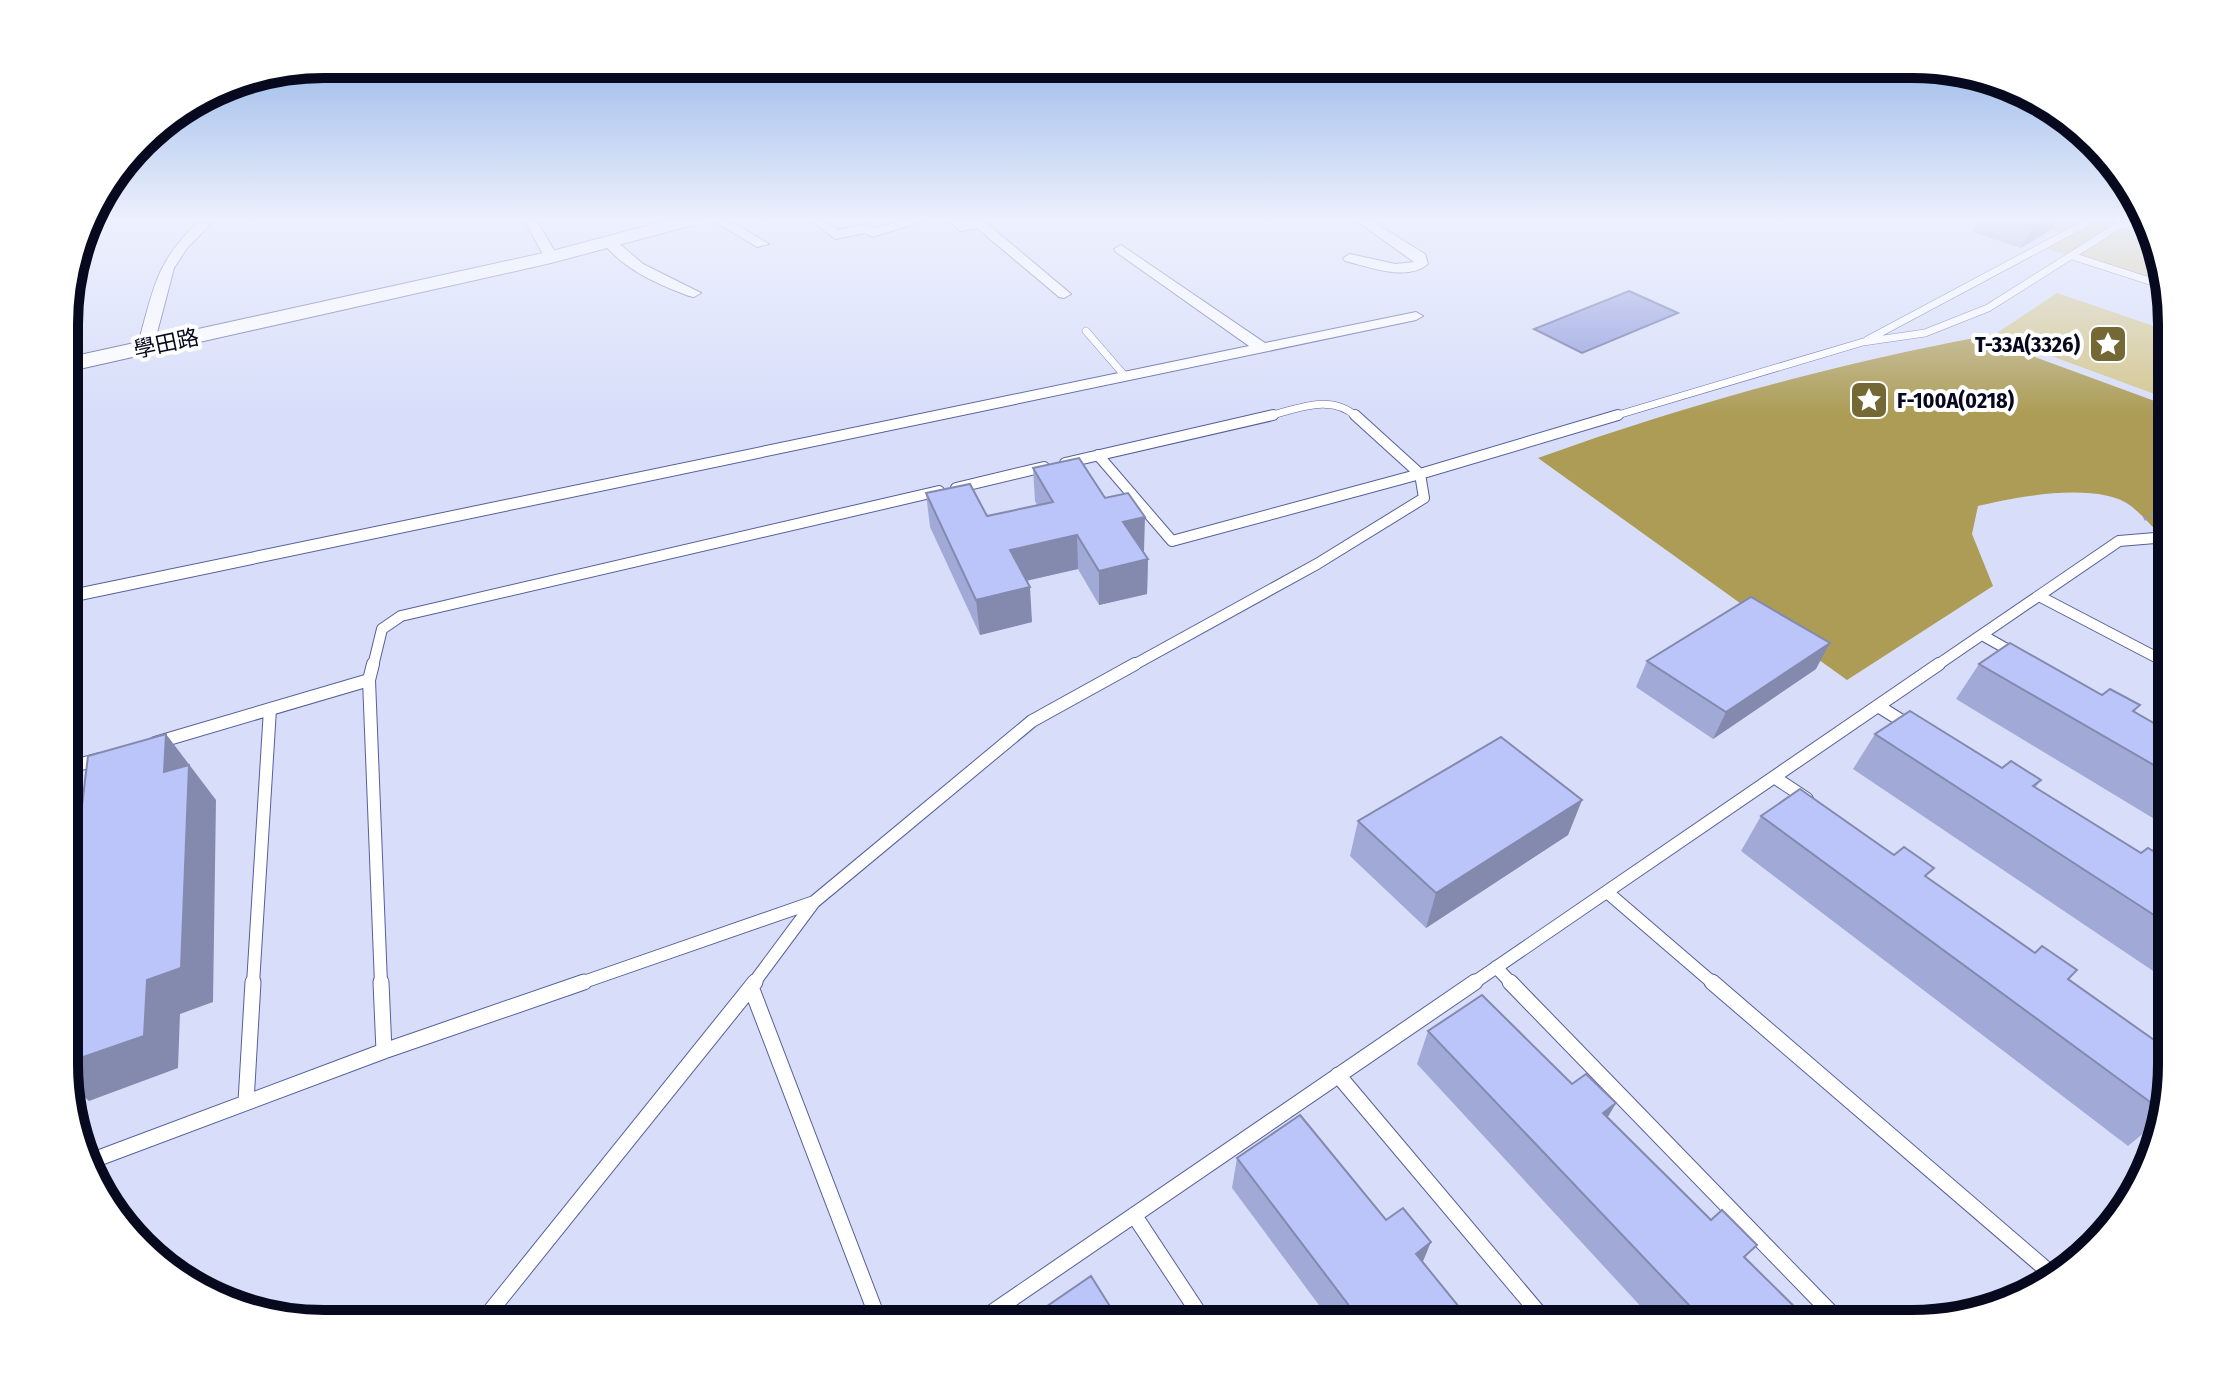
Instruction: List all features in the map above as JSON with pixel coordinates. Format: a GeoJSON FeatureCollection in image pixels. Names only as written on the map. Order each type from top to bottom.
{"type":"FeatureCollection","features":[{"type":"Feature","properties":{"kind":"main road","name":"學田路"},"geometry":{"type":"LineString","coordinates":[[78,362],[423,286]]}},
{"type":"Feature","properties":{"kind":"street"},"geometry":{"type":"LineString","coordinates":[[145,348],[162,286]]}},
{"type":"Feature","properties":{"kind":"street"},"geometry":{"type":"LineString","coordinates":[[676,286],[694,293]]}},
{"type":"Feature","properties":{"kind":"street"},"geometry":{"type":"LineString","coordinates":[[1054,286],[1064,294]]}},
{"type":"Feature","properties":{"kind":"street"},"geometry":{"type":"LineString","coordinates":[[1174,286],[1261,347]]}},
{"type":"Feature","properties":{"kind":"street"},"geometry":{"type":"LineString","coordinates":[[78,595],[1416,316]]}},
{"type":"Feature","properties":{"kind":"lane"},"geometry":{"type":"LineString","coordinates":[[1863,342],[1968,286]]}},
{"type":"Feature","properties":{"kind":"lane"},"geometry":{"type":"LineString","coordinates":[[1098,455],[1172,541],[1420,474],[1863,342],[1925,333],[1988,308],[2024,286]]}},
{"type":"Feature","properties":{"kind":"lane"},"geometry":{"type":"LineString","coordinates":[[1086,331],[1125,376]]}},
{"type":"Feature","properties":{"kind":"lane"},"geometry":{"type":"LineString","coordinates":[[384,1051],[369,680],[382,629],[401,616],[1329,402],[1348,409],[1420,474],[1424,498],[1384,524],[1032,721],[814,902],[751,987],[491,1310]]}},
{"type":"Feature","properties":{"kind":"lane"},"geometry":{"type":"LineString","coordinates":[[996,1310],[2119,541],[2157,538]]}},
{"type":"Feature","properties":{"kind":"lane"},"geometry":{"type":"LineString","coordinates":[[2039,596],[2157,658]]}},
{"type":"Feature","properties":{"kind":"lane"},"geometry":{"type":"LineString","coordinates":[[1982,635],[2022,658]]}},
{"type":"Feature","properties":{"kind":"lane"},"geometry":{"type":"LineString","coordinates":[[139,747],[369,680]]}},
{"type":"Feature","properties":{"kind":"lane"},"geometry":{"type":"LineString","coordinates":[[1878,706],[1918,731]]}},
{"type":"Feature","properties":{"kind":"lane"},"geometry":{"type":"LineString","coordinates":[[246,1102],[270,709]]}},
{"type":"Feature","properties":{"kind":"lane"},"geometry":{"type":"LineString","coordinates":[[78,765],[110,756]]}},
{"type":"Feature","properties":{"kind":"lane"},"geometry":{"type":"LineString","coordinates":[[1774,777],[1813,804]]}},
{"type":"Feature","properties":{"kind":"lane"},"geometry":{"type":"LineString","coordinates":[[1607,892],[2046,1269]]}},
{"type":"Feature","properties":{"kind":"lane"},"geometry":{"type":"LineString","coordinates":[[97,1158],[384,1051],[814,902]]}},
{"type":"Feature","properties":{"kind":"lane"},"geometry":{"type":"LineString","coordinates":[[1496,967],[1827,1309]]}},
{"type":"Feature","properties":{"kind":"lane"},"geometry":{"type":"LineString","coordinates":[[751,987],[875,1310]]}},
{"type":"Feature","properties":{"kind":"lane"},"geometry":{"type":"LineString","coordinates":[[1338,1075],[1536,1309]]}},
{"type":"Feature","properties":{"kind":"lane"},"geometry":{"type":"LineString","coordinates":[[1134,1215],[1196,1309]]}},
{"type":"Feature","properties":{"kind":"shaded area"},"geometry":{"type":"Polygon","coordinates":[[[2057,293],[2157,327],[2157,395],[1994,335],[2057,293]]]}},
{"type":"Feature","properties":{"kind":"shaded area"},"geometry":{"type":"Polygon","coordinates":[[[1980,337],[2157,402],[2157,531],[2131,506],[2098,494],[2056,493],[1978,506],[1972,534],[1993,586],[1847,680],[1538,458],[1757,388],[1980,337]]]}},
{"type":"Feature","properties":{"kind":"water"},"geometry":{"type":"Polygon","coordinates":[[[1629,291],[1678,313],[1582,353],[1534,329],[1629,291]]]}},
{"type":"Feature","properties":{"kind":"building"},"geometry":{"type":"Polygon","coordinates":[[[1079,458],[1105,498],[1128,493],[1145,517],[1123,522],[1148,559],[1099,571],[1077,535],[1010,550],[1030,587],[976,600],[926,493],[970,484],[987,516],[1053,502],[1033,468],[1079,458]]]}},
{"type":"Feature","properties":{"kind":"building"},"geometry":{"type":"Polygon","coordinates":[[[1751,597],[1830,643],[1726,712],[1647,661],[1751,597]]]}},
{"type":"Feature","properties":{"kind":"building"},"geometry":{"type":"Polygon","coordinates":[[[2010,643],[2102,695],[2110,689],[2140,705],[2133,711],[2157,725],[2157,767],[1979,664],[2010,643]]]}},
{"type":"Feature","properties":{"kind":"building"},"geometry":{"type":"Polygon","coordinates":[[[1910,711],[2002,768],[2011,761],[2041,780],[2033,786],[2141,853],[2148,848],[2157,853],[2157,917],[1875,734],[1910,711]]]}},
{"type":"Feature","properties":{"kind":"building"},"geometry":{"type":"Polygon","coordinates":[[[166,734],[164,772],[189,765],[181,968],[147,980],[144,1036],[78,1059],[78,839],[88,756],[166,734]]]}},
{"type":"Feature","properties":{"kind":"building"},"geometry":{"type":"Polygon","coordinates":[[[1501,737],[1582,800],[1436,893],[1358,821],[1501,737]]]}},
{"type":"Feature","properties":{"kind":"building"},"geometry":{"type":"Polygon","coordinates":[[[1800,789],[1894,855],[1904,847],[1934,868],[1925,876],[2035,953],[2042,946],[2077,970],[2068,979],[2157,1042],[2154,1105],[1761,816],[1800,789]]]}},
{"type":"Feature","properties":{"kind":"building"},"geometry":{"type":"Polygon","coordinates":[[[1482,995],[1572,1084],[1586,1074],[1616,1103],[1603,1113],[1711,1220],[1722,1210],[1757,1245],[1744,1257],[1797,1309],[1693,1309],[1428,1031],[1482,995]]]}},
{"type":"Feature","properties":{"kind":"building"},"geometry":{"type":"Polygon","coordinates":[[[1300,1115],[1386,1220],[1403,1208],[1431,1242],[1416,1254],[1461,1309],[1352,1309],[1237,1158],[1300,1115]]]}},
{"type":"Feature","properties":{"kind":"building"},"geometry":{"type":"Polygon","coordinates":[[[1091,1276],[1112,1310],[1042,1310],[1091,1276]]]}},
{"type":"Feature","properties":{"kind":"place","name":"T-33A(3326)"},"geometry":{"type":"Point","coordinates":[2108,344]}},
{"type":"Feature","properties":{"kind":"place","name":"F-100A(0218)"},"geometry":{"type":"Point","coordinates":[1869,400]}}]}
